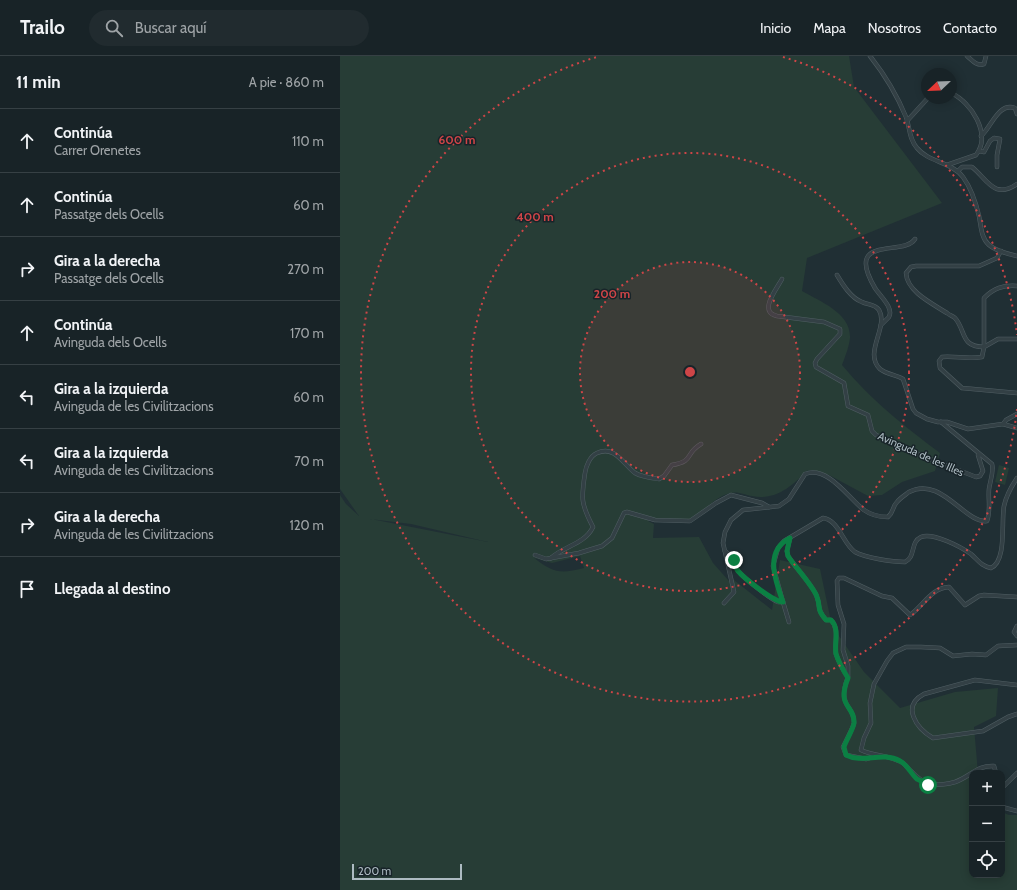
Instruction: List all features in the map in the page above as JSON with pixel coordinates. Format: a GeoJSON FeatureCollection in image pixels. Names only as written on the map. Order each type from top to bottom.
{"type":"FeatureCollection","features":[{"type":"Feature","properties":{"kind":"street"},"geometry":{"type":"LineString","coordinates":[[870,56],[885,75],[907,121],[912,140],[921,153],[958,171],[968,185],[984,239],[991,247],[1017,256]]}},
{"type":"Feature","properties":{"kind":"street"},"geometry":{"type":"LineString","coordinates":[[967,56],[976,65],[984,64],[986,56]]}},
{"type":"Feature","properties":{"kind":"street"},"geometry":{"type":"LineString","coordinates":[[947,165],[958,160],[970,158],[979,151],[982,144],[974,114],[957,95]]}},
{"type":"Feature","properties":{"kind":"street"},"geometry":{"type":"LineString","coordinates":[[907,121],[923,104]]}},
{"type":"Feature","properties":{"kind":"street"},"geometry":{"type":"LineString","coordinates":[[981,136],[987,131],[994,117],[1004,109],[1015,108],[1017,114]]}},
{"type":"Feature","properties":{"kind":"street"},"geometry":{"type":"LineString","coordinates":[[979,151],[984,152],[990,141],[994,138],[1000,139],[997,167]]}},
{"type":"Feature","properties":{"kind":"street"},"geometry":{"type":"LineString","coordinates":[[958,171],[962,167],[972,167],[988,185],[995,189],[1009,188],[1017,184]]}},
{"type":"Feature","properties":{"kind":"street"},"geometry":{"type":"LineString","coordinates":[[881,325],[889,317],[890,310],[867,274],[866,267],[868,258],[879,249],[906,246],[912,244],[915,239]]}},
{"type":"Feature","properties":{"kind":"street"},"geometry":{"type":"LineString","coordinates":[[1001,251],[996,258],[979,266],[916,266],[911,267],[906,273],[908,282],[918,293],[955,318],[964,337],[970,343],[984,347],[998,339],[1017,339]]}},
{"type":"Feature","properties":{"kind":"street"},"geometry":{"type":"LineString","coordinates":[[837,276],[846,288],[859,300],[878,309],[881,325],[875,345],[877,364],[885,372],[903,380],[909,401],[916,413],[927,419],[947,422],[968,429],[1002,424],[1017,428]]}},
{"type":"Feature","properties":{"kind":"street","name":"Avinguda de les Illes"},"geometry":{"type":"LineString","coordinates":[[782,279],[767,306],[768,311],[771,315],[824,322],[840,329],[840,334],[817,359],[815,363],[816,367],[844,383],[848,406],[868,415],[872,431],[876,435],[925,457],[976,477],[980,476],[983,471],[980,458],[975,450]]}},
{"type":"Feature","properties":{"kind":"street"},"geometry":{"type":"LineString","coordinates":[[1017,286],[1003,286],[995,289],[984,298],[982,316],[984,347],[982,357],[942,357],[939,361],[940,368],[962,388],[1017,392]]}},
{"type":"Feature","properties":{"kind":"street"},"geometry":{"type":"LineString","coordinates":[[1002,424],[1017,414]]}},
{"type":"Feature","properties":{"kind":"street"},"geometry":{"type":"LineString","coordinates":[[724,603],[734,592],[723,543],[725,532],[734,516],[743,510],[779,506],[789,499],[805,474],[809,472],[829,478],[870,514],[888,517],[892,514],[896,502],[903,496],[918,489],[925,488],[953,501],[975,517],[987,521],[990,509],[989,490],[993,467],[992,464],[940,422]]}},
{"type":"Feature","properties":{"kind":"street"},"geometry":{"type":"LineString","coordinates":[[551,558],[574,546],[590,532],[592,527],[583,509],[582,494],[585,470],[591,457],[595,453],[609,450],[635,472],[659,479],[664,476],[672,465],[684,463],[689,459],[693,448],[701,444]]}},
{"type":"Feature","properties":{"kind":"street"},"geometry":{"type":"LineString","coordinates":[[789,622],[773,566],[773,560],[780,544],[817,521],[826,519],[836,528],[855,552],[905,562],[912,556],[916,541],[922,537],[929,536],[939,538],[967,551],[984,567],[991,568],[998,561],[1002,545],[1004,508],[1010,488],[1017,478]]}},
{"type":"Feature","properties":{"kind":"street"},"geometry":{"type":"LineString","coordinates":[[535,555],[540,558],[551,558],[579,553],[602,546],[612,538],[624,513],[627,512],[655,520],[690,521],[716,503],[731,495],[762,503],[770,508]]}},
{"type":"Feature","properties":{"kind":"street"},"geometry":{"type":"LineString","coordinates":[[790,538],[787,551],[788,556],[818,598],[818,607],[826,620],[831,620],[834,623],[836,655],[848,678]]}},
{"type":"Feature","properties":{"kind":"street"},"geometry":{"type":"LineString","coordinates":[[725,551],[732,556],[736,567],[743,576],[774,600],[783,602]]}},
{"type":"Feature","properties":{"kind":"street"},"geometry":{"type":"LineString","coordinates":[[877,756],[866,759],[846,755],[844,747],[854,723],[852,715],[843,698],[844,686],[848,678],[848,666],[843,650],[844,624],[838,605],[837,581],[839,578],[844,578],[882,596],[892,598],[910,615],[926,599],[942,588],[949,587],[965,604],[968,604],[979,596],[984,595],[1017,598]]}},
{"type":"Feature","properties":{"kind":"street"},"geometry":{"type":"LineString","coordinates":[[1017,626],[1014,632],[1017,636]]}},
{"type":"Feature","properties":{"kind":"street"},"geometry":{"type":"LineString","coordinates":[[969,774],[957,781],[937,786],[928,785],[917,778],[901,761],[877,756],[861,750],[864,738],[871,723],[870,704],[874,684],[883,667],[893,653],[906,647],[940,648],[953,656],[972,654],[986,655],[998,646],[1017,645]]}},
{"type":"Feature","properties":{"kind":"street"},"geometry":{"type":"LineString","coordinates":[[1017,685],[975,680],[967,681],[918,697],[912,710],[913,717],[919,727],[933,738],[983,731],[1003,719],[1017,714]]}},
{"type":"Feature","properties":{"kind":"street"},"geometry":{"type":"LineString","coordinates":[[977,770],[984,766],[994,766],[995,770]]}},
{"type":"Feature","properties":{"kind":"street"},"geometry":{"type":"LineString","coordinates":[[1005,785],[1017,773]]}},
{"type":"Feature","properties":{"kind":"street"},"geometry":{"type":"LineString","coordinates":[[1005,808],[1017,812]]}},
{"type":"Feature","properties":{"kind":"green space"},"geometry":{"type":"Polygon","coordinates":[[[340,56],[849,56],[854,87],[942,203],[807,258],[802,291],[834,309],[846,322],[849,329],[850,338],[842,365],[876,401],[940,453],[935,471],[902,482],[882,495],[868,496],[829,475],[813,470],[806,471],[789,487],[775,495],[760,497],[731,493],[720,497],[690,519],[679,520],[658,518],[648,521],[654,524],[653,538],[699,537],[713,563],[729,581],[734,580],[772,610],[780,560],[820,569],[832,626],[864,672],[900,708],[955,692],[998,688],[996,716],[974,727],[978,770],[969,770],[969,878],[1005,878],[1005,813],[1017,815],[1017,890],[340,890],[340,495],[346,504],[359,516],[340,489],[340,56]],[[373,519],[488,542],[411,524],[373,519]],[[580,556],[552,563],[534,558],[547,567],[558,571],[569,571],[584,568],[580,556]]]}},
{"type":"Feature","properties":{"kind":"green space"},"geometry":{"type":"Polygon","coordinates":[[[999,465],[1009,468],[1005,485],[995,482],[999,465]]]}},
{"type":"Feature","properties":{"kind":"route"},"geometry":{"type":"LineString","coordinates":[[734,560],[738,571],[743,576],[774,600],[783,602],[774,576],[773,560],[780,544],[790,538],[787,551],[788,556],[818,598],[820,614],[826,620],[831,620],[836,628],[836,655],[840,666],[848,678],[844,686],[843,698],[852,715],[854,723],[846,738],[844,747],[846,755],[866,759],[877,756],[888,757],[901,761],[917,778],[928,785]]}}]}
